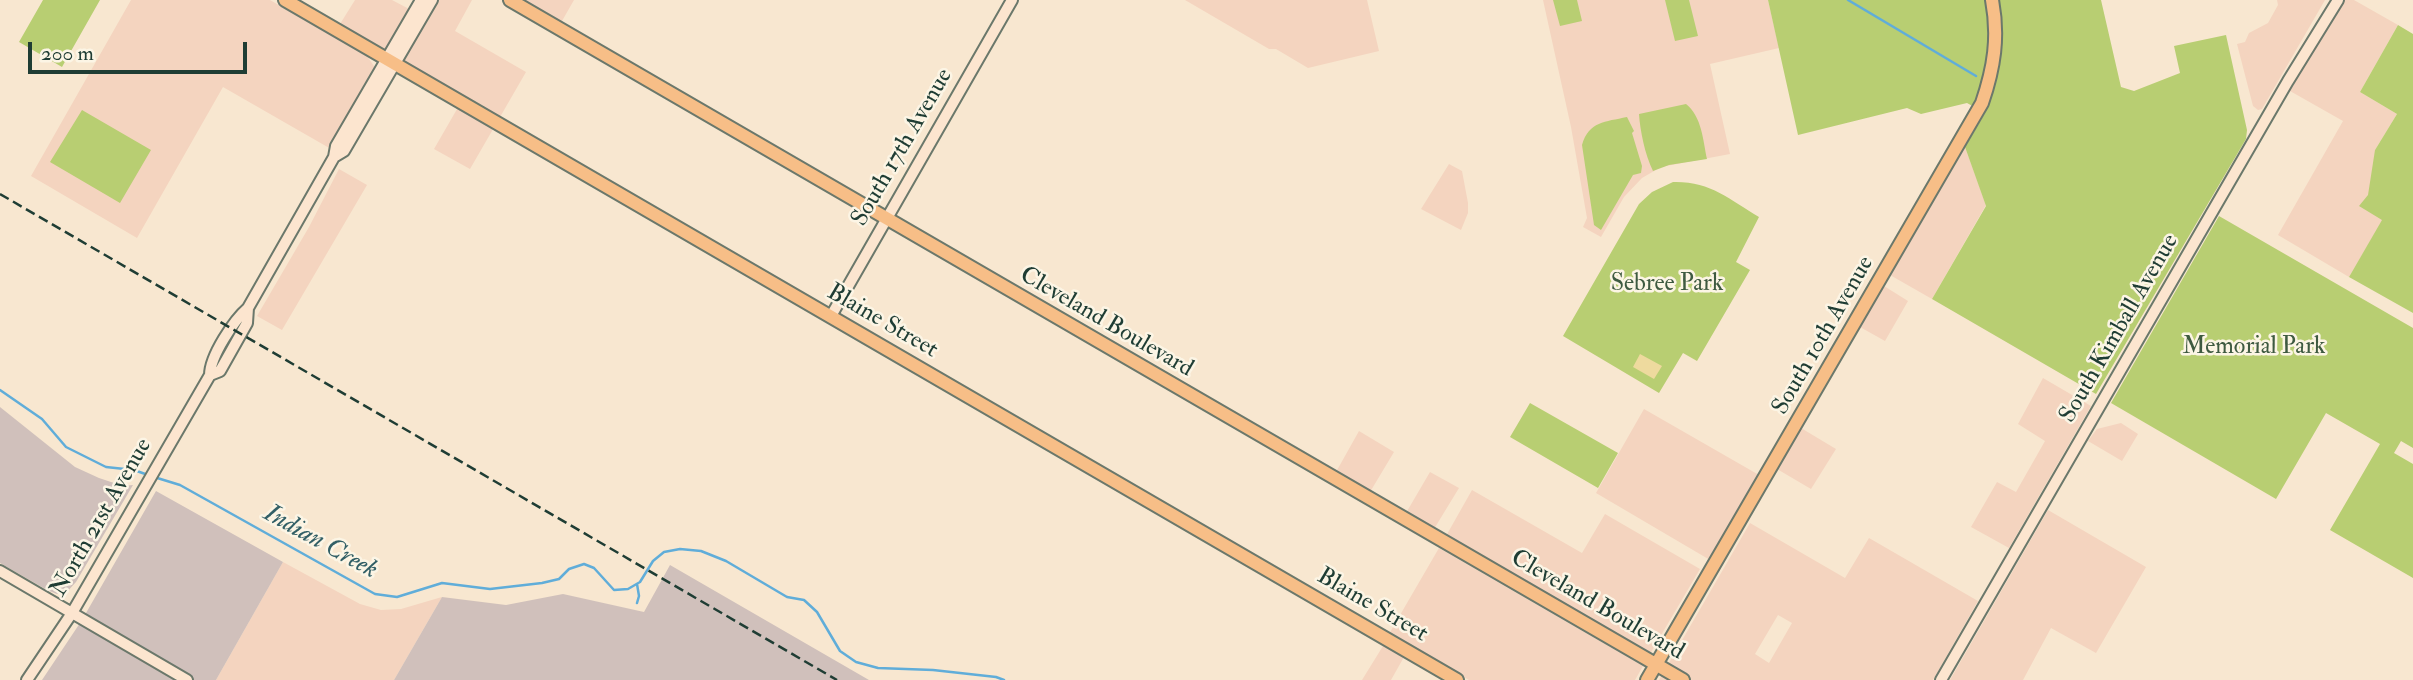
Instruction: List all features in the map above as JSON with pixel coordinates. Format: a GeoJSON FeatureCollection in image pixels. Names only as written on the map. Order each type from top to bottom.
{"type":"FeatureCollection","features":[{"type":"Feature","properties":{"kind":"main road","name":"Blaine Street"},"geometry":{"type":"LineString","coordinates":[[285,0],[1457,680]]}},
{"type":"Feature","properties":{"kind":"main road","name":"Cleveland Boulevard"},"geometry":{"type":"LineString","coordinates":[[510,0],[1683,680]]}},
{"type":"Feature","properties":{"kind":"main road","name":"South 10th Avenue"},"geometry":{"type":"LineString","coordinates":[[1647,680],[1982,103],[1990,80],[1996,47],[1992,0]]}},
{"type":"Feature","properties":{"kind":"street"},"geometry":{"type":"LineString","coordinates":[[392,62],[421,0]]}},
{"type":"Feature","properties":{"kind":"street"},"geometry":{"type":"LineString","coordinates":[[392,62],[432,0]]}},
{"type":"Feature","properties":{"kind":"street","name":"South 17th Avenue"},"geometry":{"type":"LineString","coordinates":[[831,316],[1012,0]]}},
{"type":"Feature","properties":{"kind":"street","name":"South Kimball Avenue"},"geometry":{"type":"LineString","coordinates":[[1941,680],[2271,109],[2338,0]]}},
{"type":"Feature","properties":{"kind":"street","name":"North 21st Avenue"},"geometry":{"type":"LineString","coordinates":[[27,680],[72,613],[210,374],[220,371],[247,323],[248,308],[334,157],[336,146],[392,62]]}},
{"type":"Feature","properties":{"kind":"street"},"geometry":{"type":"LineString","coordinates":[[0,571],[187,680]]}},
{"type":"Feature","properties":{"kind":"shaded area"},"geometry":{"type":"Polygon","coordinates":[[[131,0],[270,0],[367,56],[374,66],[374,72],[331,149],[223,87],[137,238],[31,176],[131,0]]]}},
{"type":"Feature","properties":{"kind":"shaded area"},"geometry":{"type":"Polygon","coordinates":[[[355,0],[392,0],[411,10],[387,51],[340,24],[355,0]]]}},
{"type":"Feature","properties":{"kind":"shaded area"},"geometry":{"type":"Polygon","coordinates":[[[437,0],[472,0],[455,31],[526,72],[470,169],[434,149],[464,97],[402,61],[437,0]]]}},
{"type":"Feature","properties":{"kind":"shaded area"},"geometry":{"type":"Polygon","coordinates":[[[510,0],[574,0],[558,28],[510,0]]]}},
{"type":"Feature","properties":{"kind":"shaded area"},"geometry":{"type":"Polygon","coordinates":[[[1185,0],[1367,0],[1379,51],[1308,68],[1276,49],[1269,49],[1185,0]]]}},
{"type":"Feature","properties":{"kind":"shaded area"},"geometry":{"type":"Polygon","coordinates":[[[1543,0],[1768,0],[1779,48],[1710,64],[1730,154],[1661,167],[1642,178],[1624,197],[1601,237],[1583,227],[1587,218],[1571,127],[1543,0]]]}},
{"type":"Feature","properties":{"kind":"shaded area"},"geometry":{"type":"Polygon","coordinates":[[[2277,0],[2325,0],[2262,109],[2258,110],[2253,106],[2237,44],[2245,42],[2249,33],[2268,23],[2278,5],[2277,0]]]}},
{"type":"Feature","properties":{"kind":"shaded area"},"geometry":{"type":"Polygon","coordinates":[[[2343,0],[2354,0],[2398,25],[2360,92],[2397,114],[2375,150],[2383,220],[2349,277],[2278,235],[2343,121],[2290,91],[2343,0]]]}},
{"type":"Feature","properties":{"kind":"shaded area"},"geometry":{"type":"Polygon","coordinates":[[[1965,147],[1986,205],[1932,299],[1890,275],[1965,147]]]}},
{"type":"Feature","properties":{"kind":"shaded area"},"geometry":{"type":"Polygon","coordinates":[[[1449,164],[1462,171],[1468,203],[1468,213],[1461,230],[1421,209],[1449,164]]]}},
{"type":"Feature","properties":{"kind":"shaded area"},"geometry":{"type":"Polygon","coordinates":[[[339,169],[367,185],[282,330],[257,316],[339,169]]]}},
{"type":"Feature","properties":{"kind":"shaded area"},"geometry":{"type":"Polygon","coordinates":[[[1884,286],[1908,301],[1885,341],[1860,327],[1884,286]]]}},
{"type":"Feature","properties":{"kind":"shaded area"},"geometry":{"type":"Polygon","coordinates":[[[2043,378],[2091,406],[2009,548],[1971,527],[1997,482],[2016,492],[2045,441],[2018,424],[2043,378]]]}},
{"type":"Feature","properties":{"kind":"shaded area"},"geometry":{"type":"Polygon","coordinates":[[[0,407],[75,467],[123,486],[133,485],[76,582],[65,594],[47,590],[0,563],[0,407]]]}},
{"type":"Feature","properties":{"kind":"shaded area"},"geometry":{"type":"Polygon","coordinates":[[[1644,409],[1759,475],[1710,560],[1596,493],[1644,409]]]}},
{"type":"Feature","properties":{"kind":"shaded area"},"geometry":{"type":"Polygon","coordinates":[[[2121,423],[2138,434],[2122,461],[2088,441],[2097,429],[2121,423]]]}},
{"type":"Feature","properties":{"kind":"shaded area"},"geometry":{"type":"Polygon","coordinates":[[[1801,428],[1836,449],[1811,489],[1777,469],[1801,428]]]}},
{"type":"Feature","properties":{"kind":"shaded area"},"geometry":{"type":"Polygon","coordinates":[[[1359,431],[1394,452],[1370,492],[1336,472],[1359,431]]]}},
{"type":"Feature","properties":{"kind":"shaded area"},"geometry":{"type":"Polygon","coordinates":[[[1430,472],[1459,488],[1434,529],[1406,513],[1430,472]]]}},
{"type":"Feature","properties":{"kind":"shaded area"},"geometry":{"type":"Polygon","coordinates":[[[1472,490],[1582,553],[1605,514],[1700,569],[1650,654],[1446,536],[1472,490]]]}},
{"type":"Feature","properties":{"kind":"shaded area"},"geometry":{"type":"Polygon","coordinates":[[[156,491],[283,562],[216,680],[42,680],[82,620],[156,491]]]}},
{"type":"Feature","properties":{"kind":"shaded area"},"geometry":{"type":"Polygon","coordinates":[[[2048,510],[2146,567],[2096,653],[2051,628],[2023,680],[1950,680],[2048,510]]]}},
{"type":"Feature","properties":{"kind":"shaded area"},"geometry":{"type":"Polygon","coordinates":[[[1750,523],[1845,578],[1869,538],[1978,601],[1933,680],[1659,680],[1750,523]],[[1778,615],[1755,654],[1769,663],[1792,623],[1778,615]]]}},
{"type":"Feature","properties":{"kind":"shaded area"},"geometry":{"type":"Polygon","coordinates":[[[1439,548],[1643,666],[1635,680],[1469,680],[1389,634],[1439,548]]]}},
{"type":"Feature","properties":{"kind":"shaded area"},"geometry":{"type":"Polygon","coordinates":[[[283,562],[360,604],[381,610],[401,609],[442,597],[394,680],[216,680],[283,562]]]}},
{"type":"Feature","properties":{"kind":"shaded area"},"geometry":{"type":"Polygon","coordinates":[[[670,565],[869,680],[394,680],[442,597],[506,605],[563,594],[644,612],[670,565]]]}},
{"type":"Feature","properties":{"kind":"shaded area"},"geometry":{"type":"Polygon","coordinates":[[[1383,646],[1404,657],[1391,680],[1362,680],[1383,646]]]}},
{"type":"Feature","properties":{"kind":"green space"},"geometry":{"type":"Polygon","coordinates":[[[43,0],[100,0],[62,67],[19,42],[43,0]]]}},
{"type":"Feature","properties":{"kind":"green space"},"geometry":{"type":"Polygon","coordinates":[[[1553,0],[1577,0],[1582,21],[1560,26],[1553,0]]]}},
{"type":"Feature","properties":{"kind":"green space"},"geometry":{"type":"Polygon","coordinates":[[[1665,0],[1689,0],[1698,36],[1675,41],[1665,0]]]}},
{"type":"Feature","properties":{"kind":"green space"},"geometry":{"type":"Polygon","coordinates":[[[1768,0],[2101,0],[2121,87],[2134,91],[2180,73],[2174,46],[2226,35],[2247,130],[2246,139],[2096,394],[1932,299],[1986,206],[1965,147],[1985,113],[1967,103],[1921,114],[1907,108],[1798,135],[1768,0]]]}},
{"type":"Feature","properties":{"kind":"green space","name":"Memorial Park"},"geometry":{"type":"Polygon","coordinates":[[[2398,25],[2413,34],[2413,313],[2349,277],[2382,220],[2359,206],[2368,195],[2375,150],[2397,114],[2360,92],[2398,25]]]}},
{"type":"Feature","properties":{"kind":"green space"},"geometry":{"type":"Polygon","coordinates":[[[1686,104],[1699,122],[1707,159],[1669,165],[1653,171],[1643,142],[1639,114],[1686,104]]]}},
{"type":"Feature","properties":{"kind":"green space"},"geometry":{"type":"Polygon","coordinates":[[[82,110],[151,150],[120,203],[50,162],[82,110]]]}},
{"type":"Feature","properties":{"kind":"green space"},"geometry":{"type":"Polygon","coordinates":[[[1627,117],[1634,131],[1632,133],[1642,166],[1641,173],[1633,175],[1601,230],[1594,225],[1582,145],[1594,127],[1627,117]]]}},
{"type":"Feature","properties":{"kind":"green space","name":"Sebree Park"},"geometry":{"type":"Polygon","coordinates":[[[1673,182],[1686,182],[1709,188],[1759,217],[1736,262],[1750,270],[1697,361],[1683,353],[1659,393],[1563,336],[1639,204],[1652,192],[1673,182]]]}},
{"type":"Feature","properties":{"kind":"green space","name":"Memorial Park"},"geometry":{"type":"Polygon","coordinates":[[[2219,216],[2413,328],[2413,448],[2401,441],[2394,453],[2413,464],[2413,578],[2330,530],[2380,444],[2326,413],[2276,499],[2111,403],[2219,216]]]}},
{"type":"Feature","properties":{"kind":"green space"},"geometry":{"type":"Polygon","coordinates":[[[1530,403],[1618,453],[1598,488],[1510,437],[1530,403]]]}},
{"type":"Feature","properties":{"kind":"sand"},"geometry":{"type":"Polygon","coordinates":[[[1640,354],[1662,366],[1654,379],[1633,367],[1640,354]]]}},
{"type":"Feature","properties":{"kind":"waterway"},"geometry":{"type":"LineString","coordinates":[[1848,0],[1976,76]]}},
{"type":"Feature","properties":{"kind":"waterway","name":"Indian Creek"},"geometry":{"type":"LineString","coordinates":[[0,390],[42,419],[66,447],[106,467],[134,470],[148,475]]}},
{"type":"Feature","properties":{"kind":"waterway","name":"Indian Creek"},"geometry":{"type":"LineString","coordinates":[[154,477],[180,485],[375,594],[397,597],[442,583],[490,589],[542,583],[559,579],[569,569],[584,564],[594,568],[614,590],[628,589],[640,582],[653,561],[664,552],[680,549],[701,551],[726,561],[787,597],[804,600],[817,612],[840,651],[856,662],[878,668],[933,670],[1004,680]]}},
{"type":"Feature","properties":{"kind":"waterway"},"geometry":{"type":"LineString","coordinates":[[637,584],[637,603]]}},
{"type":"Feature","properties":{"kind":"railway"},"geometry":{"type":"LineString","coordinates":[[0,194],[837,680]]}}]}
